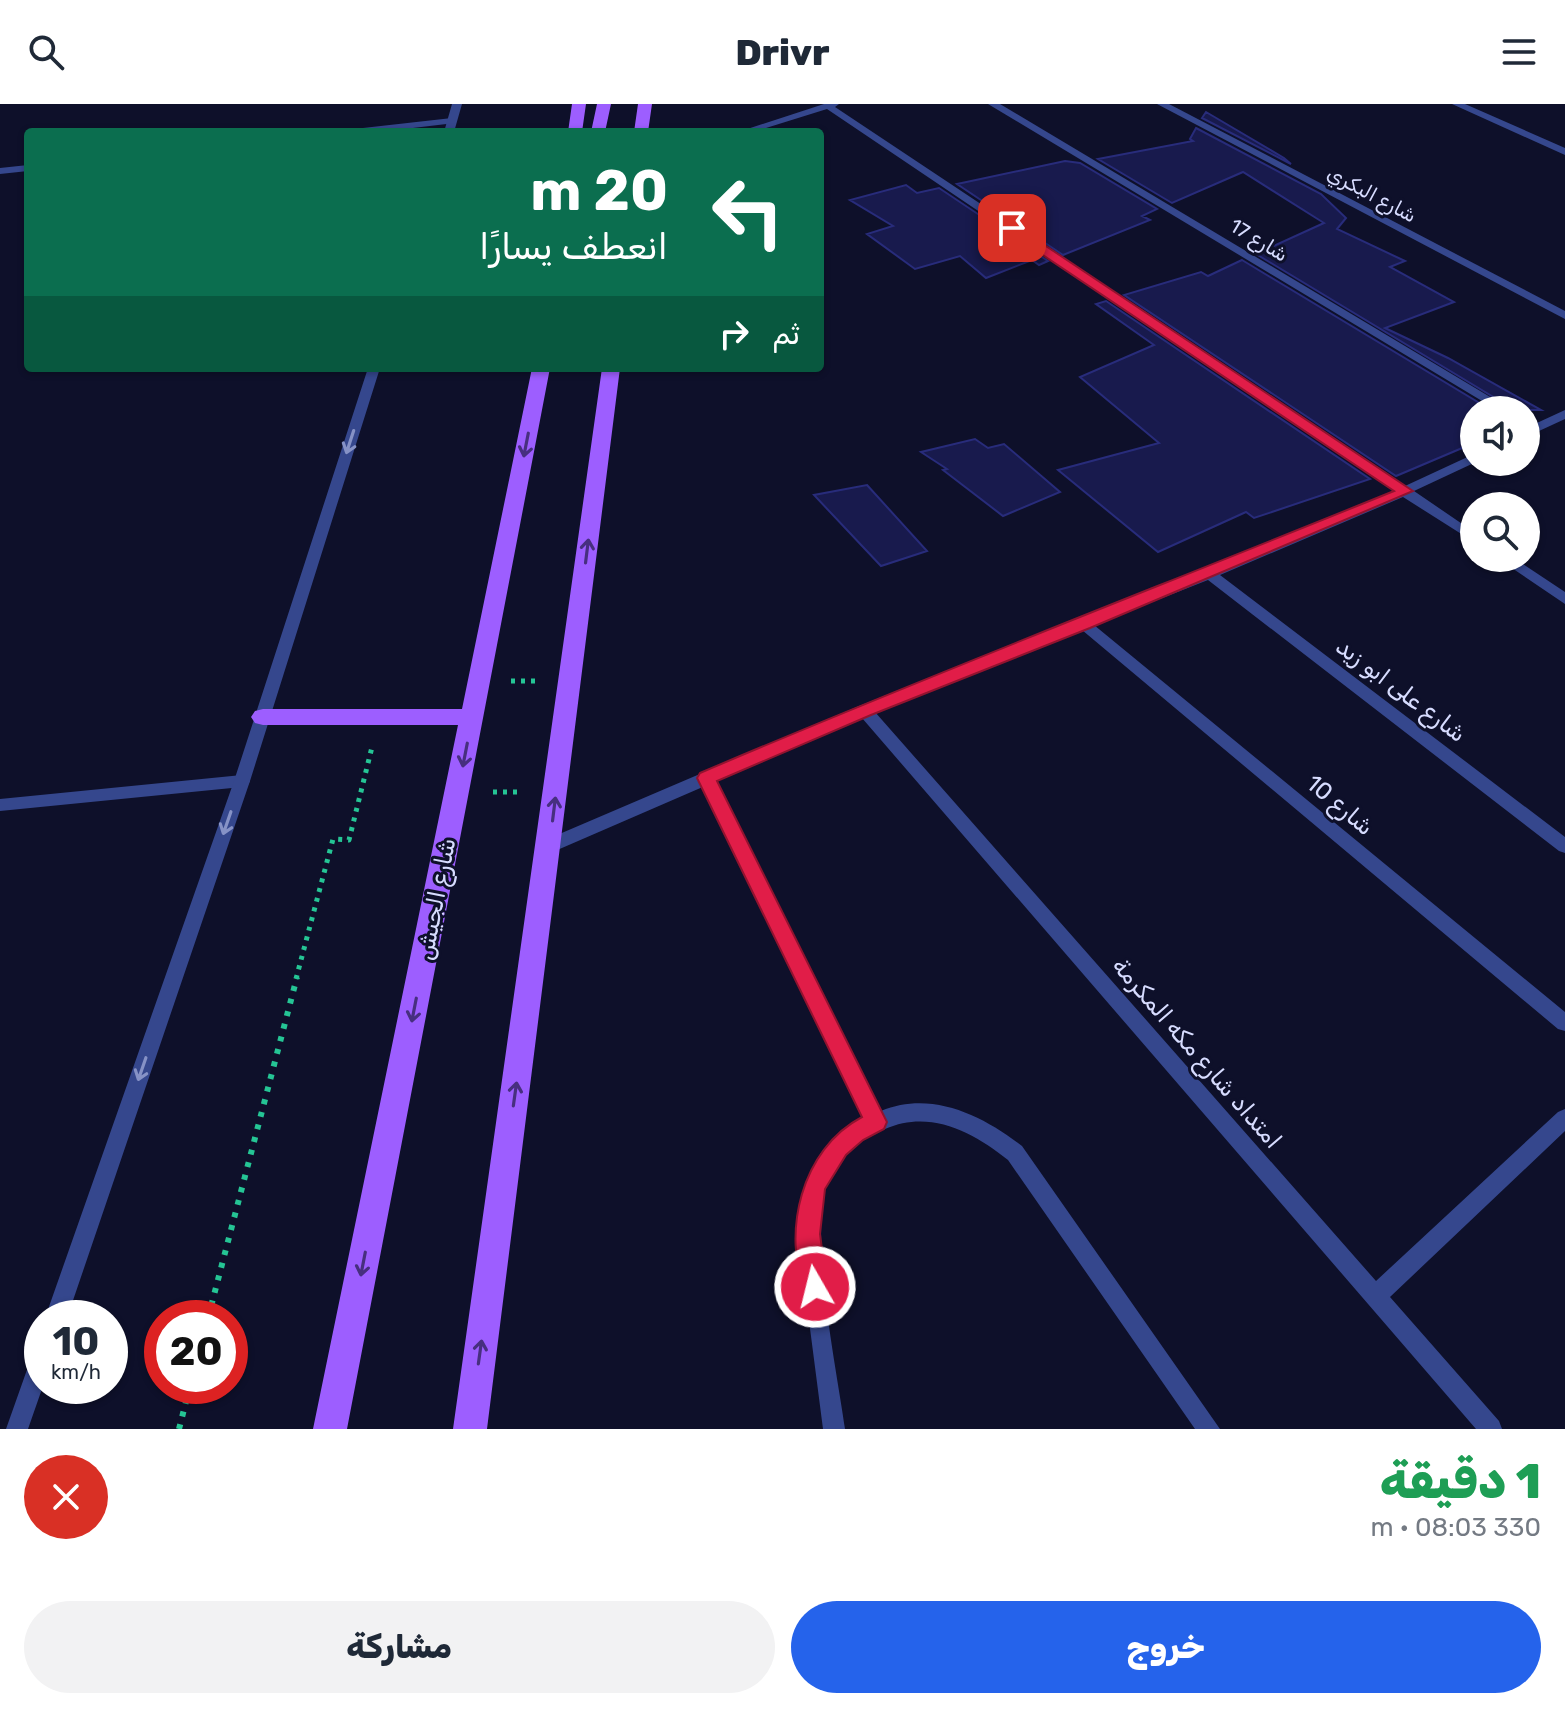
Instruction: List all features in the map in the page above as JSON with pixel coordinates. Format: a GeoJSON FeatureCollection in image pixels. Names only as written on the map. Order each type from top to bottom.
{"type":"FeatureCollection","features":[{"type":"Feature","properties":{"kind":"main road"},"geometry":{"type":"LineString","coordinates":[[576,128],[579,104]]}},
{"type":"Feature","properties":{"kind":"main road"},"geometry":{"type":"LineString","coordinates":[[599,128],[604,104]]}},
{"type":"Feature","properties":{"kind":"main road"},"geometry":{"type":"LineString","coordinates":[[642,128],[648,105]]}},
{"type":"Feature","properties":{"kind":"main road","name":"شارع الجيش"},"geometry":{"type":"LineString","coordinates":[[330,1429],[540,372]]}},
{"type":"Feature","properties":{"kind":"main road"},"geometry":{"type":"LineString","coordinates":[[470,1429],[610,372]]}},
{"type":"Feature","properties":{"kind":"main road"},"geometry":{"type":"LineString","coordinates":[[263,717],[472,717]]}},
{"type":"Feature","properties":{"kind":"street"},"geometry":{"type":"LineString","coordinates":[[451,127],[457,104]]}},
{"type":"Feature","properties":{"kind":"street","name":"شارع 17"},"geometry":{"type":"LineString","coordinates":[[993,104],[1483,396]]}},
{"type":"Feature","properties":{"kind":"street","name":"شارع البكري"},"geometry":{"type":"LineString","coordinates":[[1162,104],[1565,316]]}},
{"type":"Feature","properties":{"kind":"street"},"geometry":{"type":"LineString","coordinates":[[1457,104],[1565,152]]}},
{"type":"Feature","properties":{"kind":"street"},"geometry":{"type":"LineString","coordinates":[[756,128],[831,105],[1460,528]]}},
{"type":"Feature","properties":{"kind":"street"},"geometry":{"type":"LineString","coordinates":[[0,171],[24,168]]}},
{"type":"Feature","properties":{"kind":"street"},"geometry":{"type":"LineString","coordinates":[[62,1300],[242,781],[373,372]]}},
{"type":"Feature","properties":{"kind":"street"},"geometry":{"type":"LineString","coordinates":[[1540,425],[1563,418]]}},
{"type":"Feature","properties":{"kind":"street"},"geometry":{"type":"LineString","coordinates":[[549,846],[864,710],[1208,573],[1405,491],[1460,465]]}},
{"type":"Feature","properties":{"kind":"street"},"geometry":{"type":"LineString","coordinates":[[1525,572],[1565,599]]}},
{"type":"Feature","properties":{"kind":"street","name":"شارع على ابو زيد"},"geometry":{"type":"LineString","coordinates":[[1208,573],[1565,846]]}},
{"type":"Feature","properties":{"kind":"street","name":"شارع 10"},"geometry":{"type":"LineString","coordinates":[[1084,624],[1565,1023]]}},
{"type":"Feature","properties":{"kind":"street","name":"امتداد شارع مكه المكرمة"},"geometry":{"type":"LineString","coordinates":[[864,710],[1491,1429]]}},
{"type":"Feature","properties":{"kind":"street"},"geometry":{"type":"LineString","coordinates":[[706,778],[876,1122]]}},
{"type":"Feature","properties":{"kind":"street"},"geometry":{"type":"LineString","coordinates":[[0,805],[242,781]]}},
{"type":"Feature","properties":{"kind":"street"},"geometry":{"type":"LineString","coordinates":[[834,1429],[808,1234],[814,1186],[838,1147],[855,1132],[896,1115],[938,1114],[979,1127],[1015,1153],[1209,1429]]}},
{"type":"Feature","properties":{"kind":"street"},"geometry":{"type":"LineString","coordinates":[[1374,1297],[1565,1118]]}},
{"type":"Feature","properties":{"kind":"street"},"geometry":{"type":"LineString","coordinates":[[17,1429],[26,1404]]}},
{"type":"Feature","properties":{"kind":"path"},"geometry":{"type":"LineString","coordinates":[[480,682],[570,680]]}},
{"type":"Feature","properties":{"kind":"path"},"geometry":{"type":"LineString","coordinates":[[213,1300],[333,839],[349,840],[380,717]]}},
{"type":"Feature","properties":{"kind":"path"},"geometry":{"type":"LineString","coordinates":[[458,792],[556,791]]}},
{"type":"Feature","properties":{"kind":"path"},"geometry":{"type":"LineString","coordinates":[[179,1429],[185,1404]]}},
{"type":"Feature","properties":{"kind":"building"},"geometry":{"type":"Polygon","coordinates":[[[1206,112],[1284,158],[1291,164],[1202,118],[1206,112]]]}},
{"type":"Feature","properties":{"kind":"building"},"geometry":{"type":"Polygon","coordinates":[[[1196,128],[1321,194],[1346,218],[1337,229],[1405,261],[1390,267],[1454,302],[1385,328],[1448,358],[1516,396],[1492,396],[1256,254],[1324,223],[1243,172],[1172,203],[1098,159],[1193,141],[1190,139],[1196,128]]]}},
{"type":"Feature","properties":{"kind":"building"},"geometry":{"type":"Polygon","coordinates":[[[1065,161],[1080,163],[1157,209],[1142,216],[1150,220],[1063,255],[957,184],[1065,161]]]}},
{"type":"Feature","properties":{"kind":"building"},"geometry":{"type":"Polygon","coordinates":[[[906,185],[917,193],[939,188],[1048,261],[1039,265],[1032,260],[986,278],[960,256],[915,269],[867,234],[893,226],[850,200],[906,185]]]}},
{"type":"Feature","properties":{"kind":"building"},"geometry":{"type":"Polygon","coordinates":[[[1242,260],[1468,396],[1460,396],[1460,449],[1396,476],[1124,295],[1201,272],[1208,276],[1242,260]]]}},
{"type":"Feature","properties":{"kind":"building"},"geometry":{"type":"Polygon","coordinates":[[[1106,301],[1370,479],[1254,518],[1246,512],[1158,552],[1058,470],[1159,443],[1080,377],[1154,345],[1096,304],[1106,301]]]}},
{"type":"Feature","properties":{"kind":"building"},"geometry":{"type":"Polygon","coordinates":[[[975,439],[988,448],[1004,444],[1060,492],[1003,516],[943,470],[947,469],[921,452],[975,439]]]}},
{"type":"Feature","properties":{"kind":"building"},"geometry":{"type":"Polygon","coordinates":[[[867,485],[927,551],[881,566],[814,495],[867,485]]]}},
{"type":"Feature","properties":{"kind":"route"},"geometry":{"type":"LineString","coordinates":[[815,1287],[808,1234],[814,1186],[838,1147],[855,1132],[876,1122],[706,778],[864,710],[1084,624],[1405,491],[1012,228]]}}]}
